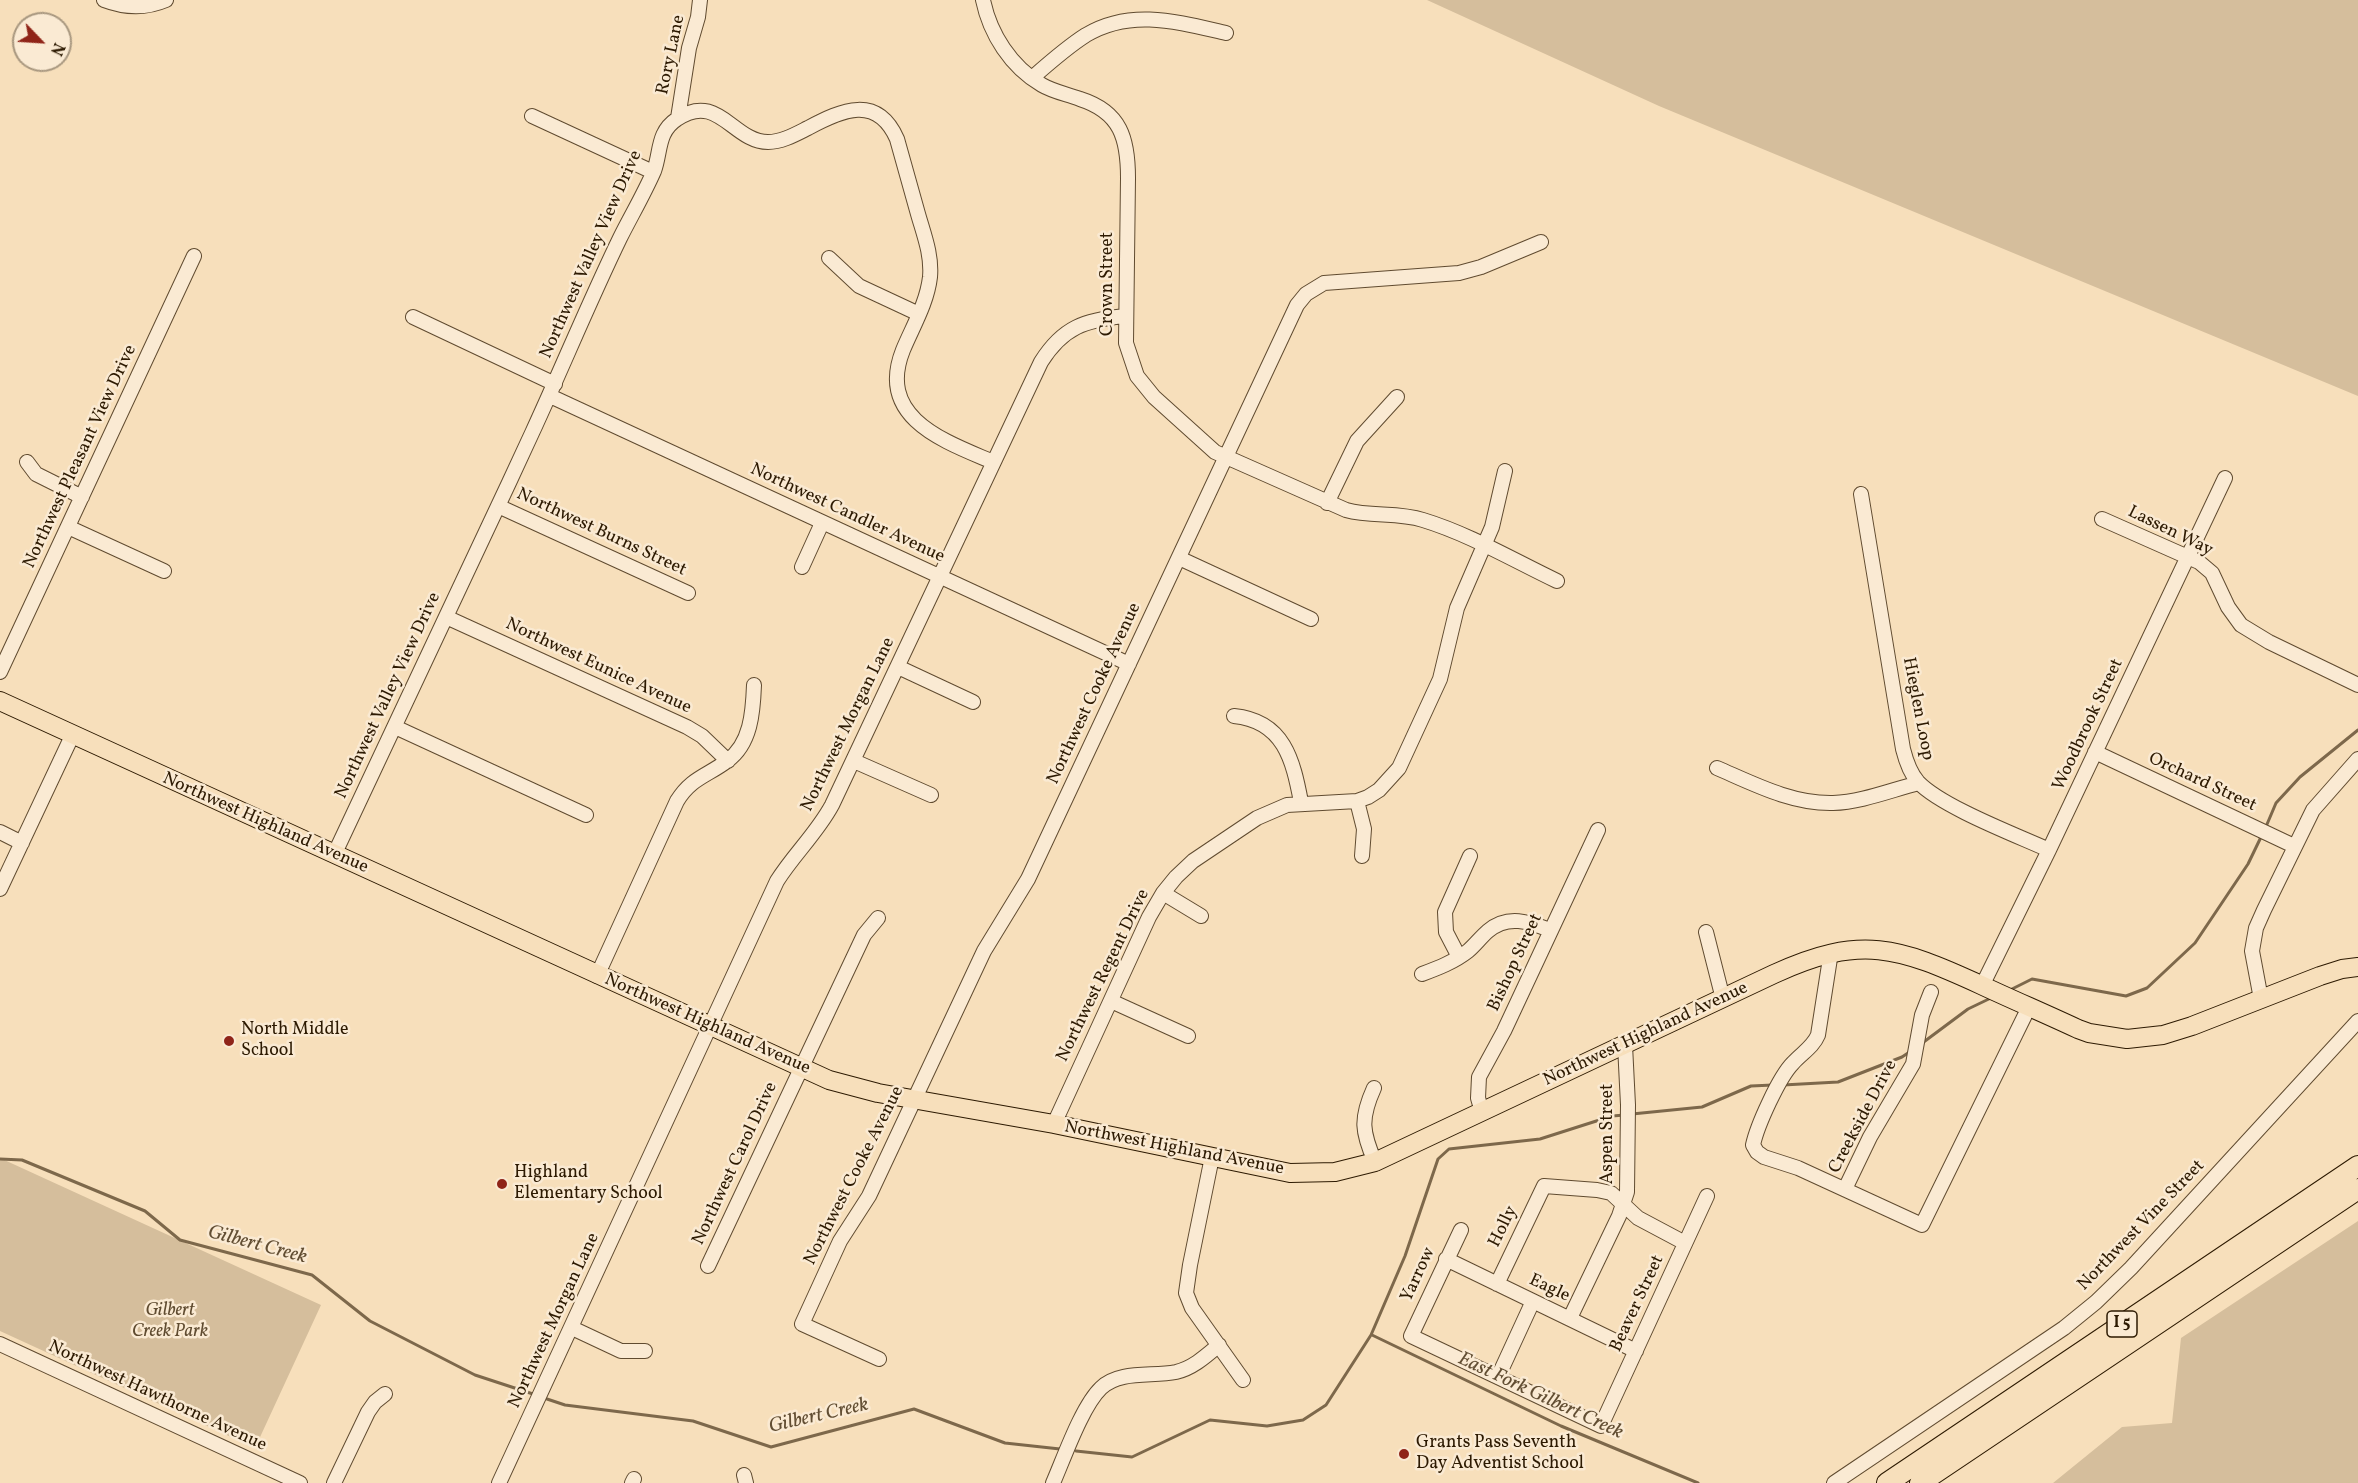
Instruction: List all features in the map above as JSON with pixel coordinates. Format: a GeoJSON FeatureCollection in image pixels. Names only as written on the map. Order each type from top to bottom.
{"type":"FeatureCollection","features":[{"type":"Feature","properties":{"kind":"highway","name":"I 5"},"geometry":{"type":"LineString","coordinates":[[1887,1483],[2358,1166]]}},
{"type":"Feature","properties":{"kind":"highway","name":"I 5"},"geometry":{"type":"LineString","coordinates":[[1920,1483],[2358,1189]]}},
{"type":"Feature","properties":{"kind":"main road","name":"Northwest Highland Avenue"},"geometry":{"type":"LineString","coordinates":[[0,701],[597,976],[802,1068],[851,1087],[1054,1124],[1290,1173],[1335,1172],[1375,1162],[1796,964],[1831,952],[1895,951],[1924,960],[2089,1033],[2127,1039],[2175,1032],[2320,976],[2358,967]]}},
{"type":"Feature","properties":{"kind":"street"},"geometry":{"type":"LineString","coordinates":[[104,0],[135,7],[148,6],[166,0]]}},
{"type":"Feature","properties":{"kind":"street","name":"Rory Lane"},"geometry":{"type":"LineString","coordinates":[[678,118],[689,48],[701,7],[700,0]]}},
{"type":"Feature","properties":{"kind":"street","name":"Crown Street"},"geometry":{"type":"LineString","coordinates":[[983,0],[998,40],[1012,59],[1032,78],[1053,90],[1103,109],[1123,135],[1128,154],[1126,343],[1137,376],[1154,397],[1202,441],[1225,457],[1327,503],[1360,514],[1408,516],[1423,520],[1557,581]]}},
{"type":"Feature","properties":{"kind":"street"},"geometry":{"type":"LineString","coordinates":[[1032,78],[1086,35],[1115,22],[1130,19],[1155,19],[1226,33]]}},
{"type":"Feature","properties":{"kind":"street"},"geometry":{"type":"LineString","coordinates":[[678,118],[695,112],[714,113],[747,136],[755,140],[771,142],[791,136],[838,112],[863,110],[883,118],[892,127],[930,259],[927,294],[902,353],[897,382],[906,409],[927,431],[993,462]]}},
{"type":"Feature","properties":{"kind":"street"},"geometry":{"type":"LineString","coordinates":[[532,116],[653,172]]}},
{"type":"Feature","properties":{"kind":"street","name":"Northwest Valley View Drive"},"geometry":{"type":"LineString","coordinates":[[334,855],[552,390],[592,296],[653,172],[662,137],[671,123],[678,118]]}},
{"type":"Feature","properties":{"kind":"street","name":"Northwest Cooke Avenue"},"geometry":{"type":"LineString","coordinates":[[879,1359],[802,1324],[840,1241],[869,1196],[984,951],[1028,879],[1297,305],[1314,288],[1336,281],[1460,273],[1492,263],[1541,242]]}},
{"type":"Feature","properties":{"kind":"street","name":"Northwest Pleasant View Drive"},"geometry":{"type":"LineString","coordinates":[[0,672],[194,256]]}},
{"type":"Feature","properties":{"kind":"street"},"geometry":{"type":"LineString","coordinates":[[829,258],[859,286],[919,314]]}},
{"type":"Feature","properties":{"kind":"street","name":"Northwest Candler Avenue"},"geometry":{"type":"LineString","coordinates":[[413,316],[552,390],[822,523],[1129,664]]}},
{"type":"Feature","properties":{"kind":"street","name":"Northwest Morgan Lane"},"geometry":{"type":"LineString","coordinates":[[500,1483],[777,881],[826,816],[854,761],[1041,362],[1057,340],[1083,323],[1125,316]]}},
{"type":"Feature","properties":{"kind":"street"},"geometry":{"type":"LineString","coordinates":[[1327,503],[1357,441],[1397,397]]}},
{"type":"Feature","properties":{"kind":"street"},"geometry":{"type":"LineString","coordinates":[[27,462],[36,474],[82,497]]}},
{"type":"Feature","properties":{"kind":"street"},"geometry":{"type":"LineString","coordinates":[[1362,856],[1365,829],[1357,801],[1368,797],[1389,780],[1399,768],[1409,749],[1440,679],[1457,608],[1496,514],[1499,488],[1505,471]]}},
{"type":"Feature","properties":{"kind":"street","name":"Woodbrook Street"},"geometry":{"type":"LineString","coordinates":[[1982,986],[2225,478]]}},
{"type":"Feature","properties":{"kind":"street","name":"Hieglen Loop"},"geometry":{"type":"LineString","coordinates":[[1861,494],[1903,749],[1909,768],[1919,783],[1955,806],[2049,850]]}},
{"type":"Feature","properties":{"kind":"street","name":"Northwest Burns Street"},"geometry":{"type":"LineString","coordinates":[[498,506],[688,593]]}},
{"type":"Feature","properties":{"kind":"street","name":"Lassen Way"},"geometry":{"type":"LineString","coordinates":[[2102,519],[2189,557],[2212,573],[2228,607],[2241,625],[2269,642],[2358,685]]}},
{"type":"Feature","properties":{"kind":"street"},"geometry":{"type":"LineString","coordinates":[[802,567],[822,523]]}},
{"type":"Feature","properties":{"kind":"street"},"geometry":{"type":"LineString","coordinates":[[68,526],[164,570]]}},
{"type":"Feature","properties":{"kind":"street"},"geometry":{"type":"LineString","coordinates":[[1179,558],[1311,619]]}},
{"type":"Feature","properties":{"kind":"street","name":"Northwest Eunice Avenue"},"geometry":{"type":"LineString","coordinates":[[446,617],[687,727],[702,735],[728,761]]}},
{"type":"Feature","properties":{"kind":"street"},"geometry":{"type":"LineString","coordinates":[[898,667],[973,702]]}},
{"type":"Feature","properties":{"kind":"street"},"geometry":{"type":"LineString","coordinates":[[597,976],[677,801],[684,790],[696,779],[728,761],[737,752],[750,728],[754,685]]}},
{"type":"Feature","properties":{"kind":"street"},"geometry":{"type":"LineString","coordinates":[[1233,716],[1264,725],[1282,743],[1293,764],[1301,802]]}},
{"type":"Feature","properties":{"kind":"street"},"geometry":{"type":"LineString","coordinates":[[395,727],[586,815]]}},
{"type":"Feature","properties":{"kind":"street"},"geometry":{"type":"LineString","coordinates":[[0,889],[72,736]]}},
{"type":"Feature","properties":{"kind":"street","name":"Orchard Street"},"geometry":{"type":"LineString","coordinates":[[2095,752],[2294,846]]}},
{"type":"Feature","properties":{"kind":"street"},"geometry":{"type":"LineString","coordinates":[[2260,999],[2253,962],[2253,940],[2264,910],[2313,810],[2358,759]]}},
{"type":"Feature","properties":{"kind":"street"},"geometry":{"type":"LineString","coordinates":[[854,761],[931,795]]}},
{"type":"Feature","properties":{"kind":"street"},"geometry":{"type":"LineString","coordinates":[[1717,768],[1774,793],[1816,802],[1849,801],[1919,783]]}},
{"type":"Feature","properties":{"kind":"street","name":"Northwest Regent Drive"},"geometry":{"type":"LineString","coordinates":[[1054,1124],[1149,917],[1163,893],[1193,861],[1271,810],[1301,802],[1357,801]]}},
{"type":"Feature","properties":{"kind":"street","name":"Bishop Street"},"geometry":{"type":"LineString","coordinates":[[1482,1112],[1478,1098],[1479,1077],[1493,1054],[1598,830]]}},
{"type":"Feature","properties":{"kind":"street"},"geometry":{"type":"LineString","coordinates":[[0,832],[22,843]]}},
{"type":"Feature","properties":{"kind":"street"},"geometry":{"type":"LineString","coordinates":[[1459,957],[1446,932],[1445,912],[1470,856]]}},
{"type":"Feature","properties":{"kind":"street"},"geometry":{"type":"LineString","coordinates":[[1163,893],[1201,916]]}},
{"type":"Feature","properties":{"kind":"street","name":"Northwest Carol Drive"},"geometry":{"type":"LineString","coordinates":[[708,1266],[864,935],[878,918]]}},
{"type":"Feature","properties":{"kind":"street"},"geometry":{"type":"LineString","coordinates":[[1422,975],[1459,957],[1489,930],[1506,921],[1525,920],[1550,930]]}},
{"type":"Feature","properties":{"kind":"street"},"geometry":{"type":"LineString","coordinates":[[1706,932],[1723,999]]}},
{"type":"Feature","properties":{"kind":"street"},"geometry":{"type":"LineString","coordinates":[[1831,952],[1818,1035],[1815,1042],[1786,1072],[1760,1125],[1754,1145],[1757,1152],[1764,1157],[1798,1168],[1922,1225],[2029,1007]]}},
{"type":"Feature","properties":{"kind":"street","name":"Creekside Drive"},"geometry":{"type":"LineString","coordinates":[[1845,1189],[1861,1154],[1913,1064],[1922,1015],[1931,992]]}},
{"type":"Feature","properties":{"kind":"street"},"geometry":{"type":"LineString","coordinates":[[1111,1001],[1188,1036]]}},
{"type":"Feature","properties":{"kind":"street","name":"Northwest Vine Street"},"geometry":{"type":"LineString","coordinates":[[1834,1483],[2064,1328],[2096,1302],[2168,1229],[2358,1021]]}},
{"type":"Feature","properties":{"kind":"street","name":"Aspen Street"},"geometry":{"type":"LineString","coordinates":[[1570,1318],[1628,1192],[1625,1045]]}},
{"type":"Feature","properties":{"kind":"street"},"geometry":{"type":"LineString","coordinates":[[1374,1088],[1366,1106],[1363,1123],[1375,1162]]}},
{"type":"Feature","properties":{"kind":"street"},"geometry":{"type":"LineString","coordinates":[[1212,1157],[1186,1293],[1189,1302],[1243,1380]]}},
{"type":"Feature","properties":{"kind":"street","name":"Holly"},"geometry":{"type":"LineString","coordinates":[[1497,1284],[1544,1186],[1606,1192],[1623,1204]]}},
{"type":"Feature","properties":{"kind":"street","name":"Beaver Street"},"geometry":{"type":"LineString","coordinates":[[1498,1377],[1601,1426],[1707,1196]]}},
{"type":"Feature","properties":{"kind":"street"},"geometry":{"type":"LineString","coordinates":[[1623,1204],[1638,1218],[1685,1243]]}},
{"type":"Feature","properties":{"kind":"street","name":"Yarrow"},"geometry":{"type":"LineString","coordinates":[[1461,1230],[1411,1336],[1498,1377]]}},
{"type":"Feature","properties":{"kind":"street","name":"Eagle"},"geometry":{"type":"LineString","coordinates":[[1446,1259],[1636,1351]]}},
{"type":"Feature","properties":{"kind":"street"},"geometry":{"type":"LineString","coordinates":[[1498,1377],[1533,1301]]}},
{"type":"Feature","properties":{"kind":"street"},"geometry":{"type":"LineString","coordinates":[[572,1328],[621,1351],[645,1351]]}},
{"type":"Feature","properties":{"kind":"street","name":"Northwest Hawthorne Avenue"},"geometry":{"type":"LineString","coordinates":[[0,1345],[300,1483]]}},
{"type":"Feature","properties":{"kind":"street"},"geometry":{"type":"LineString","coordinates":[[1053,1483],[1084,1416],[1101,1388],[1110,1381],[1122,1377],[1165,1373],[1186,1368],[1220,1345]]}},
{"type":"Feature","properties":{"kind":"street"},"geometry":{"type":"LineString","coordinates":[[334,1483],[368,1412],[385,1394]]}},
{"type":"Feature","properties":{"kind":"green space"},"geometry":{"type":"Polygon","coordinates":[[[1427,0],[2358,0],[2358,396],[1659,106],[1427,0]]]}},
{"type":"Feature","properties":{"kind":"green space","name":"Gilbert Creek Park"},"geometry":{"type":"Polygon","coordinates":[[[0,1158],[321,1305],[255,1448],[0,1331],[0,1158]]]}},
{"type":"Feature","properties":{"kind":"green space"},"geometry":{"type":"Polygon","coordinates":[[[2358,1221],[2358,1483],[2053,1483],[2122,1427],[2172,1423],[2181,1338],[2358,1221]]]}},
{"type":"Feature","properties":{"kind":"waterway"},"geometry":{"type":"LineString","coordinates":[[2265,829],[2276,803],[2300,777],[2358,730]]}},
{"type":"Feature","properties":{"kind":"waterway"},"geometry":{"type":"LineString","coordinates":[[2010,990],[2032,979],[2126,996],[2147,988],[2195,943],[2248,864],[2262,835]]}},
{"type":"Feature","properties":{"kind":"waterway"},"geometry":{"type":"LineString","coordinates":[[1921,1044],[1968,1009],[1993,997]]}},
{"type":"Feature","properties":{"kind":"waterway"},"geometry":{"type":"LineString","coordinates":[[1783,1085],[1838,1082],[1902,1057],[1911,1051]]}},
{"type":"Feature","properties":{"kind":"waterway"},"geometry":{"type":"LineString","coordinates":[[1632,1114],[1702,1107],[1751,1086],[1773,1085]]}},
{"type":"Feature","properties":{"kind":"waterway"},"geometry":{"type":"LineString","coordinates":[[1076,1451],[1132,1457],[1210,1420],[1267,1426],[1303,1420],[1326,1405],[1371,1335],[1405,1256],[1438,1159],[1449,1149],[1540,1139],[1612,1116],[1625,1115]]}},
{"type":"Feature","properties":{"kind":"waterway","name":"Gilbert Creek"},"geometry":{"type":"LineString","coordinates":[[0,1159],[22,1160],[145,1211],[180,1240],[312,1275],[370,1321],[475,1375],[533,1394]]}},
{"type":"Feature","properties":{"kind":"waterway","name":"East Fork Gilbert Creek"},"geometry":{"type":"LineString","coordinates":[[1372,1335],[1561,1426],[1698,1483]]}},
{"type":"Feature","properties":{"kind":"waterway","name":"Gilbert Creek"},"geometry":{"type":"LineString","coordinates":[[547,1399],[565,1405],[693,1421],[771,1447],[914,1409],[1005,1443],[1060,1449]]}},
{"type":"Feature","properties":{"kind":"place","name":"North Middle School"},"geometry":{"type":"Point","coordinates":[229,1041]}},
{"type":"Feature","properties":{"kind":"place","name":"Highland Elementary School"},"geometry":{"type":"Point","coordinates":[502,1184]}},
{"type":"Feature","properties":{"kind":"place","name":"Grants Pass Seventh Day Adventist School"},"geometry":{"type":"Point","coordinates":[1404,1454]}}]}
